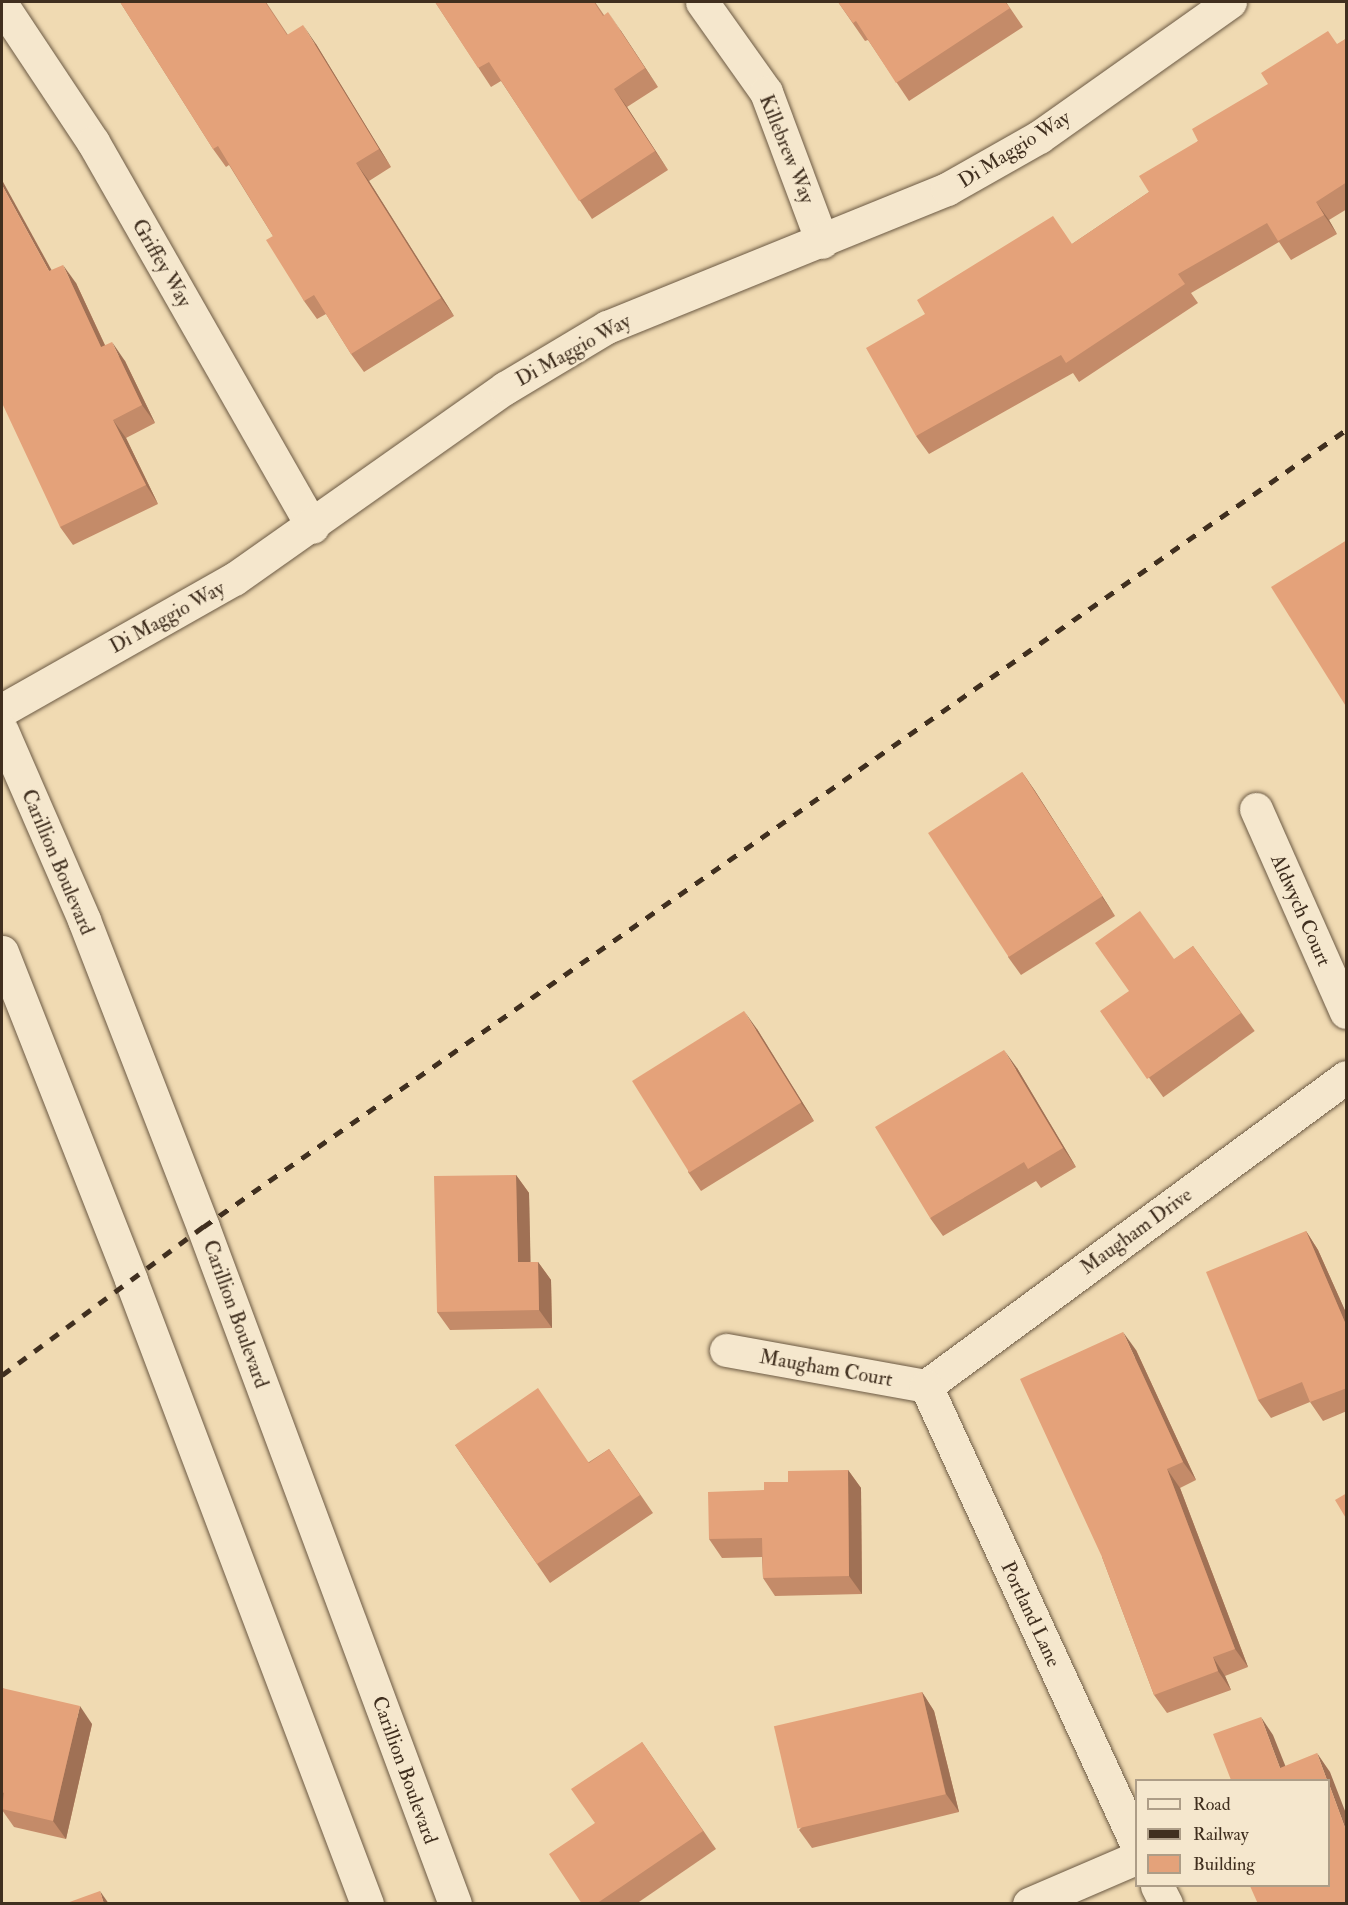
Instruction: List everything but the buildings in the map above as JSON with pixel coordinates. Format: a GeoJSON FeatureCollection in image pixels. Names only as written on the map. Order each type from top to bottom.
{"type":"FeatureCollection","features":[{"type":"Feature","properties":{"kind":"street","name":"Killebrew Way"},"geometry":{"type":"LineString","coordinates":[[702,2],[766,92],[822,242]]}},
{"type":"Feature","properties":{"kind":"street","name":"Di Maggio Way"},"geometry":{"type":"LineString","coordinates":[[2,710],[234,579],[313,527],[505,388],[607,327],[822,242],[947,189],[1039,137],[1230,2]]}},
{"type":"Feature","properties":{"kind":"street","name":"Griffey Way"},"geometry":{"type":"LineString","coordinates":[[2,5],[93,142],[313,527]]}},
{"type":"Feature","properties":{"kind":"street","name":"Carillion Boulevard"},"geometry":{"type":"LineString","coordinates":[[2,731],[84,920],[203,1227],[455,1904]]}},
{"type":"Feature","properties":{"kind":"street","name":"Aldwych Court"},"geometry":{"type":"LineString","coordinates":[[1256,808],[1347,1012]]}},
{"type":"Feature","properties":{"kind":"street"},"geometry":{"type":"LineString","coordinates":[[2,952],[127,1269],[367,1904]]}},
{"type":"Feature","properties":{"kind":"street","name":"Maugham Drive"},"geometry":{"type":"LineString","coordinates":[[926,1386],[1347,1077]]}},
{"type":"Feature","properties":{"kind":"street","name":"Maugham Court"},"geometry":{"type":"LineString","coordinates":[[726,1350],[926,1386]]}},
{"type":"Feature","properties":{"kind":"street","name":"Portland Lane"},"geometry":{"type":"LineString","coordinates":[[926,1386],[1135,1839]]}},
{"type":"Feature","properties":{"kind":"street"},"geometry":{"type":"LineString","coordinates":[[1029,1904],[1135,1859]]}},
{"type":"Feature","properties":{"kind":"street"},"geometry":{"type":"LineString","coordinates":[[1158,1887],[1166,1904]]}},
{"type":"Feature","properties":{"kind":"railway"},"geometry":{"type":"LineString","coordinates":[[2,1375],[203,1227],[1346,430]]}}]}
